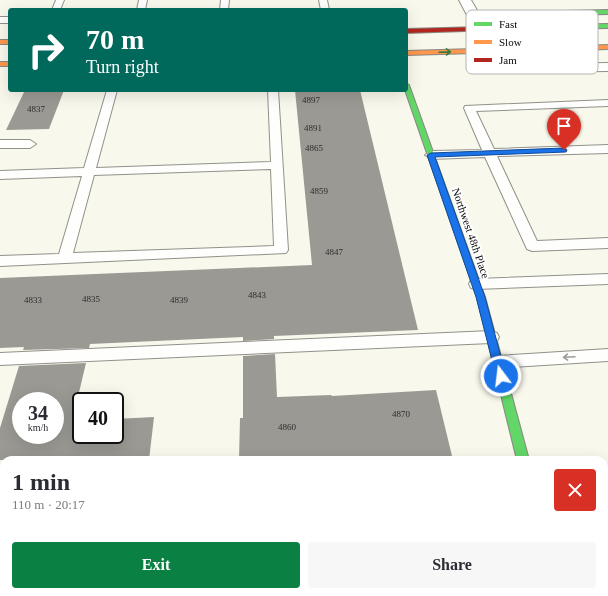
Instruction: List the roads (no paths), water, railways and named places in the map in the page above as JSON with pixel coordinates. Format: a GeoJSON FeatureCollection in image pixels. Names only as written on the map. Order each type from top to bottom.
{"type":"FeatureCollection","features":[{"type":"Feature","properties":{"kind":"street"},"geometry":{"type":"LineString","coordinates":[[465,0],[471,10]]}},
{"type":"Feature","properties":{"kind":"street"},"geometry":{"type":"LineString","coordinates":[[598,12],[608,12]]}},
{"type":"Feature","properties":{"kind":"street"},"geometry":{"type":"LineString","coordinates":[[598,26],[608,26]]}},
{"type":"Feature","properties":{"kind":"street"},"geometry":{"type":"LineString","coordinates":[[408,32],[466,30]]}},
{"type":"Feature","properties":{"kind":"street"},"geometry":{"type":"LineString","coordinates":[[598,47],[608,47]]}},
{"type":"Feature","properties":{"kind":"street"},"geometry":{"type":"LineString","coordinates":[[408,53],[466,52]]}},
{"type":"Feature","properties":{"kind":"street"},"geometry":{"type":"LineString","coordinates":[[598,67],[608,67]]}},
{"type":"Feature","properties":{"kind":"street","name":"Northwest 48th Place"},"geometry":{"type":"LineString","coordinates":[[408,92],[476,284],[522,456]]}},
{"type":"Feature","properties":{"kind":"lane"},"geometry":{"type":"LineString","coordinates":[[65,258],[111,92]]}},
{"type":"Feature","properties":{"kind":"lane"},"geometry":{"type":"LineString","coordinates":[[0,261],[281,250],[273,92]]}},
{"type":"Feature","properties":{"kind":"lane"},"geometry":{"type":"LineString","coordinates":[[608,103],[469,108],[532,246],[608,243]]}},
{"type":"Feature","properties":{"kind":"lane"},"geometry":{"type":"LineString","coordinates":[[0,144],[30,144]]}},
{"type":"Feature","properties":{"kind":"lane"},"geometry":{"type":"LineString","coordinates":[[431,155],[608,149]]}},
{"type":"Feature","properties":{"kind":"lane"},"geometry":{"type":"LineString","coordinates":[[0,175],[276,166]]}},
{"type":"Feature","properties":{"kind":"lane"},"geometry":{"type":"LineString","coordinates":[[476,284],[608,279]]}},
{"type":"Feature","properties":{"kind":"lane"},"geometry":{"type":"LineString","coordinates":[[0,359],[491,337]]}},
{"type":"Feature","properties":{"kind":"lane"},"geometry":{"type":"LineString","coordinates":[[498,362],[608,355]]}}]}
